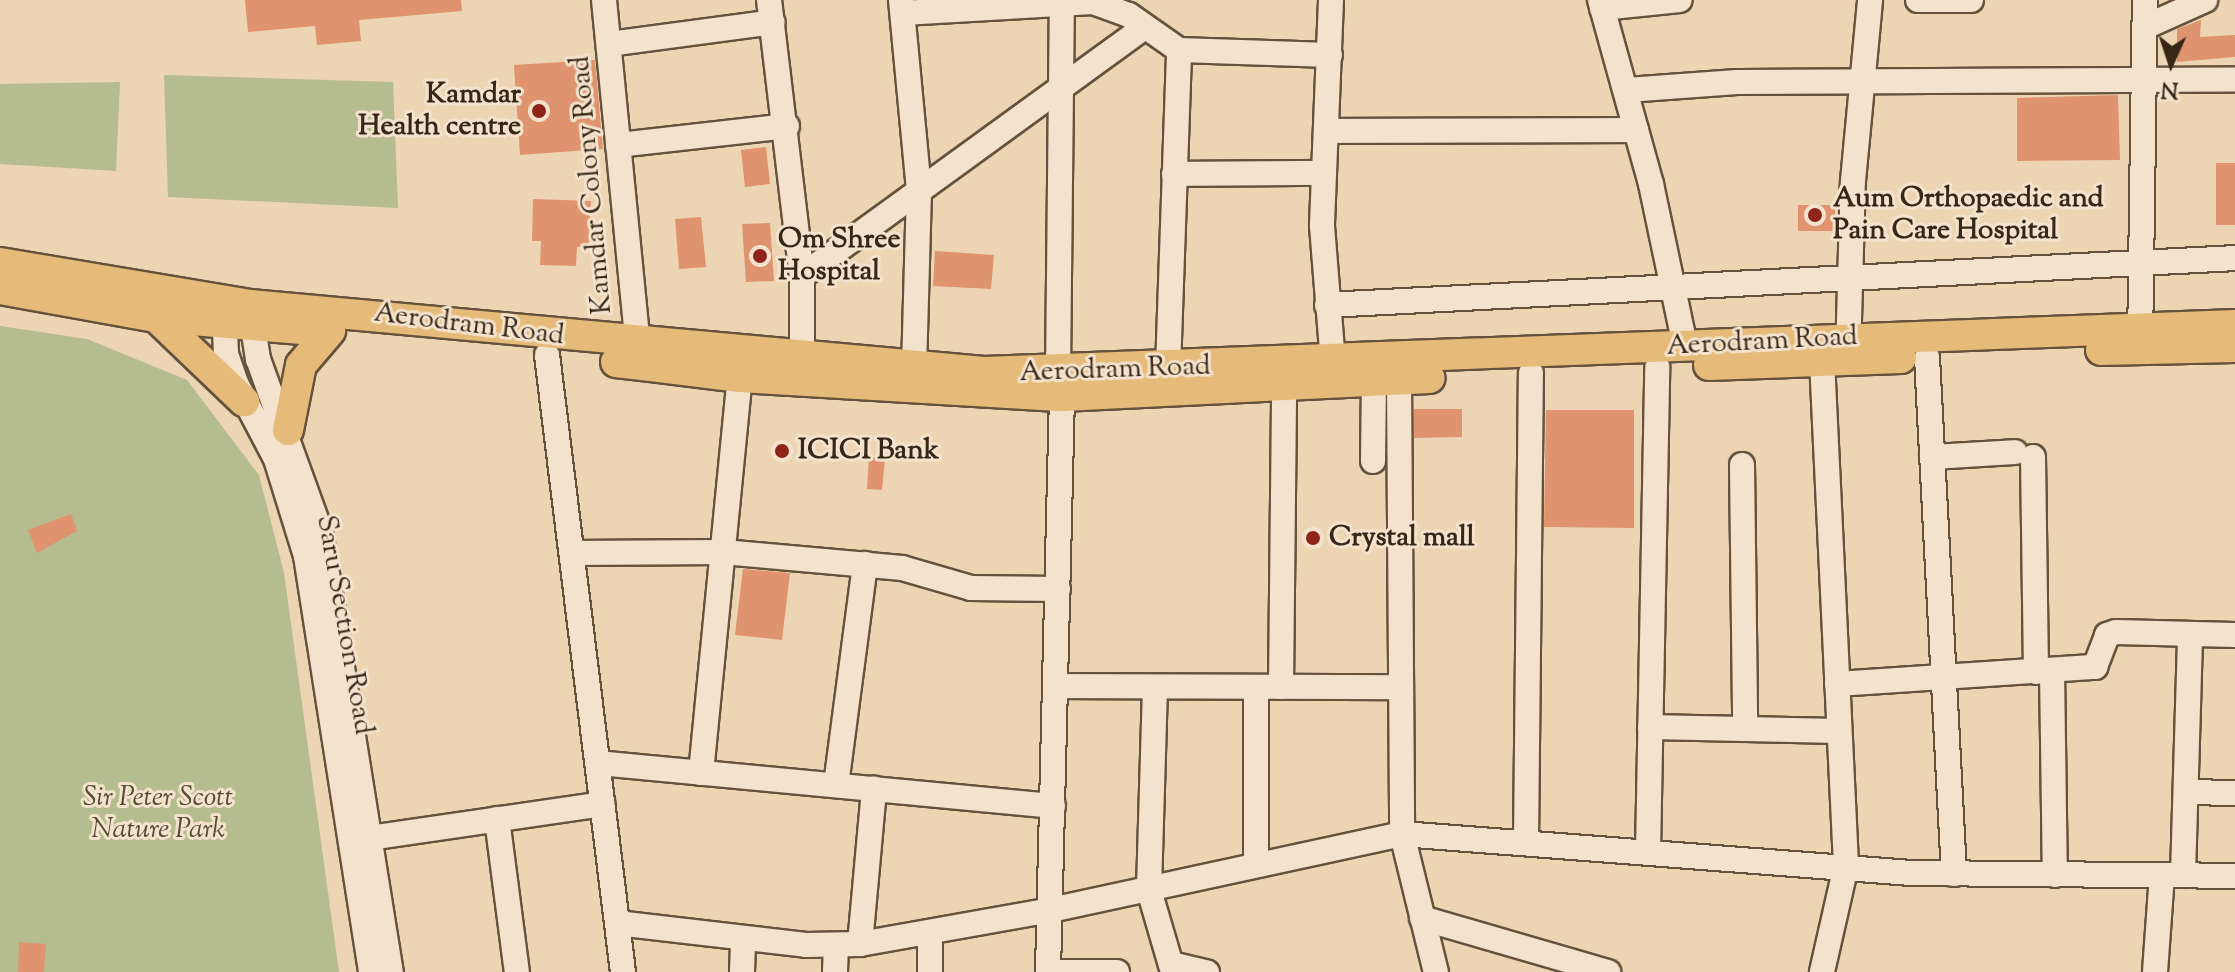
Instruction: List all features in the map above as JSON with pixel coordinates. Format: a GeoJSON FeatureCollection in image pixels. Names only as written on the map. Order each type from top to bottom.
{"type":"FeatureCollection","features":[{"type":"Feature","properties":{"kind":"main road","name":"Aerodram Road"},"geometry":{"type":"LineString","coordinates":[[0,263],[330,331],[547,355],[802,358],[1060,385],[1168,369],[1685,345],[1927,357],[2140,338],[2235,325]]}},
{"type":"Feature","properties":{"kind":"main road","name":"Aerodram Road"},"geometry":{"type":"LineString","coordinates":[[0,289],[156,317],[237,314],[638,354],[740,377],[1284,387],[1657,367],[1839,352],[2140,338],[2235,347]]}},
{"type":"Feature","properties":{"kind":"main road"},"geometry":{"type":"LineString","coordinates":[[156,317],[244,401]]}},
{"type":"Feature","properties":{"kind":"main road"},"geometry":{"type":"LineString","coordinates":[[288,430],[301,365],[330,331]]}},
{"type":"Feature","properties":{"kind":"street","name":"Kamdar Colony Road"},"geometry":{"type":"LineString","coordinates":[[604,0],[638,354]]}},
{"type":"Feature","properties":{"kind":"street"},"geometry":{"type":"LineString","coordinates":[[1331,0],[1324,173],[1327,305],[1333,362]]}},
{"type":"Feature","properties":{"kind":"street"},"geometry":{"type":"LineString","coordinates":[[1680,0],[1601,4],[1627,90],[1685,345]]}},
{"type":"Feature","properties":{"kind":"street"},"geometry":{"type":"LineString","coordinates":[[1822,972],[1846,866],[1837,684],[1839,352],[1850,275],[1870,0]]}},
{"type":"Feature","properties":{"kind":"street"},"geometry":{"type":"LineString","coordinates":[[1918,0],[1971,0]]}},
{"type":"Feature","properties":{"kind":"street"},"geometry":{"type":"LineString","coordinates":[[2140,338],[2144,258],[2145,0]]}},
{"type":"Feature","properties":{"kind":"street"},"geometry":{"type":"LineString","coordinates":[[2145,27],[2205,0]]}},
{"type":"Feature","properties":{"kind":"street"},"geometry":{"type":"LineString","coordinates":[[914,368],[919,191],[902,6],[1062,1],[1113,6],[1179,50],[1330,55]]}},
{"type":"Feature","properties":{"kind":"street"},"geometry":{"type":"LineString","coordinates":[[1048,972],[1058,589],[1062,1]]}},
{"type":"Feature","properties":{"kind":"street"},"geometry":{"type":"LineString","coordinates":[[609,44],[771,11],[787,126],[802,276],[802,358]]}},
{"type":"Feature","properties":{"kind":"street"},"geometry":{"type":"LineString","coordinates":[[802,276],[1143,28]]}},
{"type":"Feature","properties":{"kind":"street"},"geometry":{"type":"LineString","coordinates":[[1168,369],[1179,50]]}},
{"type":"Feature","properties":{"kind":"street"},"geometry":{"type":"LineString","coordinates":[[1627,90],[1862,82],[2235,79]]}},
{"type":"Feature","properties":{"kind":"street"},"geometry":{"type":"LineString","coordinates":[[618,145],[787,126]]}},
{"type":"Feature","properties":{"kind":"street"},"geometry":{"type":"LineString","coordinates":[[1326,131],[1636,130]]}},
{"type":"Feature","properties":{"kind":"street"},"geometry":{"type":"LineString","coordinates":[[1174,174],[1324,173]]}},
{"type":"Feature","properties":{"kind":"street"},"geometry":{"type":"LineString","coordinates":[[1327,305],[2144,258],[2235,258]]}},
{"type":"Feature","properties":{"kind":"street","name":"Saru Section Road"},"geometry":{"type":"LineString","coordinates":[[237,314],[226,354],[244,401],[276,459],[306,556],[371,972]]}},
{"type":"Feature","properties":{"kind":"street","name":"Saru Section Road"},"geometry":{"type":"LineString","coordinates":[[237,314],[288,430],[320,530],[391,972]]}},
{"type":"Feature","properties":{"kind":"street"},"geometry":{"type":"LineString","coordinates":[[547,355],[623,972]]}},
{"type":"Feature","properties":{"kind":"street"},"geometry":{"type":"LineString","coordinates":[[1927,357],[1954,874]]}},
{"type":"Feature","properties":{"kind":"street"},"geometry":{"type":"LineString","coordinates":[[1648,852],[1657,367]]}},
{"type":"Feature","properties":{"kind":"street"},"geometry":{"type":"LineString","coordinates":[[1526,842],[1531,373]]}},
{"type":"Feature","properties":{"kind":"street"},"geometry":{"type":"LineString","coordinates":[[701,773],[740,377]]}},
{"type":"Feature","properties":{"kind":"street"},"geometry":{"type":"LineString","coordinates":[[1373,461],[1387,381]]}},
{"type":"Feature","properties":{"kind":"street"},"geometry":{"type":"LineString","coordinates":[[1387,381],[1401,687],[1402,834],[1436,972]]}},
{"type":"Feature","properties":{"kind":"street"},"geometry":{"type":"LineString","coordinates":[[1281,687],[1284,387]]}},
{"type":"Feature","properties":{"kind":"street"},"geometry":{"type":"LineString","coordinates":[[1932,457],[2024,454],[2044,671],[2055,875]]}},
{"type":"Feature","properties":{"kind":"street"},"geometry":{"type":"LineString","coordinates":[[1742,465],[1745,729]]}},
{"type":"Feature","properties":{"kind":"street"},"geometry":{"type":"LineString","coordinates":[[572,553],[723,552],[865,564],[971,588],[1058,589]]}},
{"type":"Feature","properties":{"kind":"street"},"geometry":{"type":"LineString","coordinates":[[836,785],[865,564]]}},
{"type":"Feature","properties":{"kind":"street"},"geometry":{"type":"LineString","coordinates":[[1837,684],[2095,667],[2107,635],[2116,632],[2235,635]]}},
{"type":"Feature","properties":{"kind":"street"},"geometry":{"type":"LineString","coordinates":[[2155,972],[2187,792],[2190,634]]}},
{"type":"Feature","properties":{"kind":"street"},"geometry":{"type":"LineString","coordinates":[[1056,686],[1401,687]]}},
{"type":"Feature","properties":{"kind":"street"},"geometry":{"type":"LineString","coordinates":[[1155,687],[1149,890],[1172,968],[1207,972]]}},
{"type":"Feature","properties":{"kind":"street"},"geometry":{"type":"LineString","coordinates":[[1256,687],[1256,864]]}},
{"type":"Feature","properties":{"kind":"street"},"geometry":{"type":"LineString","coordinates":[[1650,727],[1839,731]]}},
{"type":"Feature","properties":{"kind":"street"},"geometry":{"type":"LineString","coordinates":[[598,763],[1053,806]]}},
{"type":"Feature","properties":{"kind":"street"},"geometry":{"type":"LineString","coordinates":[[835,972],[848,945],[874,789]]}},
{"type":"Feature","properties":{"kind":"street"},"geometry":{"type":"LineString","coordinates":[[2187,792],[2235,793]]}},
{"type":"Feature","properties":{"kind":"street"},"geometry":{"type":"LineString","coordinates":[[370,838],[603,804]]}},
{"type":"Feature","properties":{"kind":"street"},"geometry":{"type":"LineString","coordinates":[[497,819],[517,972]]}},
{"type":"Feature","properties":{"kind":"street"},"geometry":{"type":"LineString","coordinates":[[617,923],[743,938],[848,945],[1051,910],[1402,834],[1954,874],[2235,876]]}},
{"type":"Feature","properties":{"kind":"street"},"geometry":{"type":"LineString","coordinates":[[1422,918],[1608,972]]}},
{"type":"Feature","properties":{"kind":"street"},"geometry":{"type":"LineString","coordinates":[[930,932],[930,972]]}},
{"type":"Feature","properties":{"kind":"street"},"geometry":{"type":"LineString","coordinates":[[742,972],[743,938]]}},
{"type":"Feature","properties":{"kind":"street"},"geometry":{"type":"LineString","coordinates":[[1058,972],[1117,972]]}},
{"type":"Feature","properties":{"kind":"green space"},"geometry":{"type":"Polygon","coordinates":[[[164,75],[393,82],[398,208],[168,197],[164,75]]]}},
{"type":"Feature","properties":{"kind":"green space"},"geometry":{"type":"Polygon","coordinates":[[[120,82],[116,171],[0,164],[0,84],[120,82]]]}},
{"type":"Feature","properties":{"kind":"green space","name":"Sir Peter Scott Nature Park"},"geometry":{"type":"Polygon","coordinates":[[[0,326],[87,339],[187,380],[259,475],[284,573],[339,972],[0,972],[0,326]]]}},
{"type":"Feature","properties":{"kind":"building"},"geometry":{"type":"Polygon","coordinates":[[[245,0],[461,0],[462,11],[359,20],[361,41],[317,45],[315,26],[248,32],[245,0]]]}},
{"type":"Feature","properties":{"kind":"building"},"geometry":{"type":"Polygon","coordinates":[[[2201,20],[2200,37],[2235,35],[2235,57],[2177,62],[2177,29],[2201,20]]]}},
{"type":"Feature","properties":{"kind":"building"},"geometry":{"type":"Polygon","coordinates":[[[595,60],[603,149],[520,155],[514,65],[595,60]]]}},
{"type":"Feature","properties":{"kind":"building"},"geometry":{"type":"Polygon","coordinates":[[[2118,95],[2120,160],[2017,161],[2017,98],[2118,95]]]}},
{"type":"Feature","properties":{"kind":"building"},"geometry":{"type":"Polygon","coordinates":[[[766,147],[770,184],[745,187],[741,150],[766,147]]]}},
{"type":"Feature","properties":{"kind":"building"},"geometry":{"type":"Polygon","coordinates":[[[2216,163],[2235,163],[2235,225],[2216,225],[2216,163]]]}},
{"type":"Feature","properties":{"kind":"building"},"geometry":{"type":"Polygon","coordinates":[[[533,199],[591,201],[589,247],[577,247],[576,266],[540,265],[541,241],[532,241],[533,199]]]}},
{"type":"Feature","properties":{"kind":"building"},"geometry":{"type":"Polygon","coordinates":[[[1798,205],[1835,205],[1835,231],[1798,231],[1798,205]]]}},
{"type":"Feature","properties":{"kind":"building"},"geometry":{"type":"Polygon","coordinates":[[[701,217],[706,267],[679,269],[675,219],[701,217]]]}},
{"type":"Feature","properties":{"kind":"building"},"geometry":{"type":"Polygon","coordinates":[[[770,223],[774,281],[746,282],[742,224],[770,223]]]}},
{"type":"Feature","properties":{"kind":"building"},"geometry":{"type":"Polygon","coordinates":[[[935,251],[994,255],[991,289],[933,286],[935,251]]]}},
{"type":"Feature","properties":{"kind":"building"},"geometry":{"type":"Polygon","coordinates":[[[1414,409],[1462,409],[1462,437],[1414,438],[1414,409]]]}},
{"type":"Feature","properties":{"kind":"building"},"geometry":{"type":"Polygon","coordinates":[[[1546,410],[1634,410],[1634,528],[1544,527],[1546,410]]]}},
{"type":"Feature","properties":{"kind":"building"},"geometry":{"type":"Polygon","coordinates":[[[869,456],[885,458],[882,490],[867,489],[869,456]]]}},
{"type":"Feature","properties":{"kind":"building"},"geometry":{"type":"Polygon","coordinates":[[[71,514],[77,531],[37,553],[28,530],[71,514]]]}},
{"type":"Feature","properties":{"kind":"building"},"geometry":{"type":"Polygon","coordinates":[[[743,569],[790,573],[782,640],[735,635],[743,569]]]}},
{"type":"Feature","properties":{"kind":"building"},"geometry":{"type":"Polygon","coordinates":[[[19,942],[46,944],[44,972],[18,972],[19,942]]]}},
{"type":"Feature","properties":{"kind":"place","name":"Kamdar Health centre"},"geometry":{"type":"Point","coordinates":[539,111]}},
{"type":"Feature","properties":{"kind":"place","name":"Aum Orthopaedic and Pain Care Hospital"},"geometry":{"type":"Point","coordinates":[1815,215]}},
{"type":"Feature","properties":{"kind":"place","name":"Om Shree Hospital"},"geometry":{"type":"Point","coordinates":[760,256]}},
{"type":"Feature","properties":{"kind":"place","name":"ICICI Bank"},"geometry":{"type":"Point","coordinates":[782,451]}},
{"type":"Feature","properties":{"kind":"place","name":"Crystal mall"},"geometry":{"type":"Point","coordinates":[1313,538]}}]}
